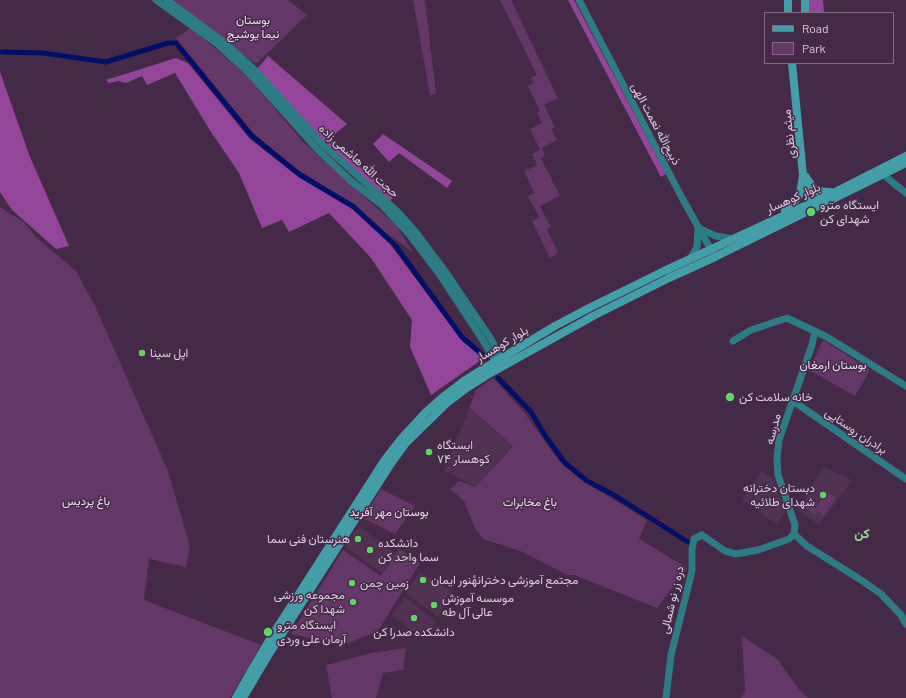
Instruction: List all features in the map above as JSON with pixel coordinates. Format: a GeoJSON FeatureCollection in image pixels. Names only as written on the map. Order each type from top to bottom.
{"type":"FeatureCollection","features":[{"type":"Feature","properties":{"kind":"main road"},"geometry":{"type":"LineString","coordinates":[[788,0],[788,12]]}},
{"type":"Feature","properties":{"kind":"main road"},"geometry":{"type":"LineString","coordinates":[[805,0],[805,12]]}},
{"type":"Feature","properties":{"kind":"main road"},"geometry":{"type":"LineString","coordinates":[[777,218],[795,202],[800,194],[803,175],[792,64]]}},
{"type":"Feature","properties":{"kind":"main road","name":"میثم نظری"},"geometry":{"type":"LineString","coordinates":[[796,64],[798,105],[810,206]]}},
{"type":"Feature","properties":{"kind":"main road","name":"بلوار کوهسار"},"geometry":{"type":"LineString","coordinates":[[500,363],[555,326],[591,307],[690,259],[713,253],[733,239],[777,218],[810,206],[906,156]]}},
{"type":"Feature","properties":{"kind":"main road","name":"بلوار کوهسار"},"geometry":{"type":"LineString","coordinates":[[243,698],[295,607],[384,461],[401,439],[443,396],[464,381],[669,278],[713,253],[810,206],[906,163]]}},
{"type":"Feature","properties":{"kind":"main road"},"geometry":{"type":"LineString","coordinates":[[805,174],[815,191],[825,193],[835,192]]}},
{"type":"Feature","properties":{"kind":"main road","name":"بلوار کوهسار"},"geometry":{"type":"LineString","coordinates":[[236,698],[251,671],[295,607]]}},
{"type":"Feature","properties":{"kind":"street"},"geometry":{"type":"LineString","coordinates":[[156,0],[222,48],[248,72],[317,150],[351,181],[384,206],[408,233],[440,275],[484,342],[500,363]]}},
{"type":"Feature","properties":{"kind":"street","name":"حجت الله هاشمی زاده"},"geometry":{"type":"LineString","coordinates":[[167,0],[225,43],[253,68],[322,145],[397,211],[415,231],[445,271],[491,339],[500,363]]}},
{"type":"Feature","properties":{"kind":"street","name":"ذبیح‌الله نعمت الهی"},"geometry":{"type":"LineString","coordinates":[[579,0],[698,228],[713,253]]}},
{"type":"Feature","properties":{"kind":"street"},"geometry":{"type":"LineString","coordinates":[[883,174],[906,193]]}},
{"type":"Feature","properties":{"kind":"street"},"geometry":{"type":"LineString","coordinates":[[690,259],[697,247],[698,228],[716,236],[733,239]]}},
{"type":"Feature","properties":{"kind":"street"},"geometry":{"type":"LineString","coordinates":[[732,341],[751,330],[787,318],[815,331],[906,386]]}},
{"type":"Feature","properties":{"kind":"street","name":"مدرسه"},"geometry":{"type":"LineString","coordinates":[[792,537],[795,525],[778,475],[777,460],[779,440],[812,345],[815,331]]}},
{"type":"Feature","properties":{"kind":"street","name":"برادران روستایی"},"geometry":{"type":"LineString","coordinates":[[793,400],[906,479]]}},
{"type":"Feature","properties":{"kind":"street","name":"دره زر نو شمالی"},"geometry":{"type":"LineString","coordinates":[[666,698],[671,655],[692,571],[692,549],[694,538],[702,535],[725,552],[736,554],[758,550],[792,537]]}},
{"type":"Feature","properties":{"kind":"street"},"geometry":{"type":"LineString","coordinates":[[792,537],[881,594],[904,613],[906,624]]}},
{"type":"Feature","properties":{"kind":"shaded area"},"geometry":{"type":"Polygon","coordinates":[[[568,0],[574,0],[666,174],[661,177],[568,0]]]}},
{"type":"Feature","properties":{"kind":"shaded area"},"geometry":{"type":"Polygon","coordinates":[[[807,0],[823,0],[824,12],[808,12],[807,0]]]}},
{"type":"Feature","properties":{"kind":"shaded area"},"geometry":{"type":"Polygon","coordinates":[[[268,56],[347,124],[324,143],[257,69],[268,56]]]}},
{"type":"Feature","properties":{"kind":"shaded area"},"geometry":{"type":"Polygon","coordinates":[[[176,58],[188,63],[250,139],[291,171],[350,207],[390,244],[463,342],[484,358],[431,395],[410,347],[412,320],[371,258],[329,213],[289,232],[282,220],[262,228],[239,173],[211,132],[175,73],[147,85],[142,76],[126,83],[118,81],[109,83],[106,80],[176,58]]]}},
{"type":"Feature","properties":{"kind":"shaded area"},"geometry":{"type":"Polygon","coordinates":[[[0,72],[30,157],[69,246],[56,249],[12,210],[0,192],[0,72]]]}},
{"type":"Feature","properties":{"kind":"shaded area"},"geometry":{"type":"Polygon","coordinates":[[[383,134],[452,181],[447,188],[399,153],[389,162],[373,144],[383,134]]]}},
{"type":"Feature","properties":{"kind":"shaded area"},"geometry":{"type":"Polygon","coordinates":[[[332,140],[354,162],[394,196],[390,201],[327,145],[332,140]]]}},
{"type":"Feature","properties":{"kind":"shaded area"},"geometry":{"type":"Polygon","coordinates":[[[469,409],[512,446],[475,486],[444,471],[469,409]]]}},
{"type":"Feature","properties":{"kind":"shaded area","name":"دبستان دخترانه شهدای طلائیه"},"geometry":{"type":"Polygon","coordinates":[[[824,467],[852,480],[819,525],[797,510],[824,467]]]}},
{"type":"Feature","properties":{"kind":"shaded area"},"geometry":{"type":"Polygon","coordinates":[[[762,471],[775,480],[778,495],[787,509],[776,524],[742,499],[762,471]]]}},
{"type":"Feature","properties":{"kind":"shaded area","name":"دانشکده سما واحد کن"},"geometry":{"type":"Polygon","coordinates":[[[362,528],[395,553],[382,573],[345,547],[356,529],[362,528]]]}},
{"type":"Feature","properties":{"kind":"shaded area","name":"موسسه آموزش عالی آل طه"},"geometry":{"type":"Polygon","coordinates":[[[420,572],[453,592],[438,617],[406,593],[420,572]]]}},
{"type":"Feature","properties":{"kind":"shaded area","name":"دانشکده صدرا کن"},"geometry":{"type":"Polygon","coordinates":[[[404,597],[436,621],[424,639],[392,616],[404,597]]]}},
{"type":"Feature","properties":{"kind":"green space","name":"بوستان نیما یوشیج"},"geometry":{"type":"Polygon","coordinates":[[[171,0],[288,0],[307,15],[256,64],[171,0]]]}},
{"type":"Feature","properties":{"kind":"green space"},"geometry":{"type":"Polygon","coordinates":[[[413,0],[425,0],[436,94],[430,95],[413,0]]]}},
{"type":"Feature","properties":{"kind":"green space"},"geometry":{"type":"Polygon","coordinates":[[[500,0],[511,0],[558,98],[544,105],[555,127],[551,129],[557,140],[542,148],[545,156],[541,158],[560,196],[540,206],[551,227],[547,229],[558,253],[550,258],[532,221],[539,217],[528,196],[534,193],[524,171],[537,165],[532,154],[540,150],[530,129],[542,123],[537,112],[540,111],[528,86],[534,83],[531,78],[537,75],[500,0]]]}},
{"type":"Feature","properties":{"kind":"green space"},"geometry":{"type":"Polygon","coordinates":[[[191,28],[247,75],[303,142],[395,224],[413,252],[384,231],[351,203],[294,167],[255,135],[176,38],[191,28]]]}},
{"type":"Feature","properties":{"kind":"green space","name":"باغ پردیس"},"geometry":{"type":"Polygon","coordinates":[[[0,207],[24,222],[37,238],[76,271],[96,308],[168,471],[190,546],[186,567],[149,559],[144,600],[261,645],[230,698],[0,698],[0,207]]]}},
{"type":"Feature","properties":{"kind":"green space","name":"بوستان ارمغان"},"geometry":{"type":"Polygon","coordinates":[[[823,340],[870,370],[855,396],[809,370],[823,340]]]}},
{"type":"Feature","properties":{"kind":"green space","name":"باغ مخابرات"},"geometry":{"type":"Polygon","coordinates":[[[493,378],[523,411],[559,461],[593,487],[647,520],[639,539],[687,568],[657,608],[574,575],[567,575],[523,552],[483,539],[475,528],[464,501],[450,489],[459,481],[475,487],[513,446],[469,408],[476,390],[493,378]]]}},
{"type":"Feature","properties":{"kind":"green space","name":"بوستان مهر آفرید"},"geometry":{"type":"Polygon","coordinates":[[[381,489],[415,506],[395,534],[363,518],[381,489]]]}},
{"type":"Feature","properties":{"kind":"green space"},"geometry":{"type":"Polygon","coordinates":[[[827,492],[836,498],[824,516],[818,511],[815,515],[805,508],[808,504],[815,509],[827,492]]]}},
{"type":"Feature","properties":{"kind":"green space","name":"مجموعه ورزشی شهدا کن"},"geometry":{"type":"Polygon","coordinates":[[[399,549],[420,563],[378,631],[343,645],[291,634],[343,550],[381,576],[399,549]]]}},
{"type":"Feature","properties":{"kind":"green space"},"geometry":{"type":"Polygon","coordinates":[[[742,636],[777,659],[799,689],[808,698],[741,698],[745,692],[742,636]]]}},
{"type":"Feature","properties":{"kind":"green space"},"geometry":{"type":"Polygon","coordinates":[[[406,648],[403,670],[383,673],[376,698],[332,698],[326,665],[371,653],[406,648]]]}},
{"type":"Feature","properties":{"kind":"waterway"},"geometry":{"type":"LineString","coordinates":[[2,52],[43,53],[106,62],[168,43],[176,43],[251,135],[300,175],[354,207],[395,245],[462,337],[486,358]]}},
{"type":"Feature","properties":{"kind":"waterway"},"geometry":{"type":"LineString","coordinates":[[498,378],[531,412],[546,437],[565,463],[587,481],[614,495],[688,542]]}},
{"type":"Feature","properties":{"kind":"place","name":"ایستگاه مترو شهدای کن"},"geometry":{"type":"Point","coordinates":[811,212]}},
{"type":"Feature","properties":{"kind":"place","name":"اپل سینا"},"geometry":{"type":"Point","coordinates":[142,353]}},
{"type":"Feature","properties":{"kind":"place","name":"خانه سلامت کن"},"geometry":{"type":"Point","coordinates":[730,397]}},
{"type":"Feature","properties":{"kind":"place","name":"ایستگاه ۷۴ کوهسار"},"geometry":{"type":"Point","coordinates":[429,452]}},
{"type":"Feature","properties":{"kind":"place","name":"دبستان دخترانه شهدای طلائیه"},"geometry":{"type":"Point","coordinates":[823,495]}},
{"type":"Feature","properties":{"kind":"place","name":"هنرستان فنی سما"},"geometry":{"type":"Point","coordinates":[358,539]}},
{"type":"Feature","properties":{"kind":"place","name":"دانشکده سما واحد کن"},"geometry":{"type":"Point","coordinates":[370,550]}},
{"type":"Feature","properties":{"kind":"place","name":"مجتمع آموزشی دخترانهٔنور ایمان"},"geometry":{"type":"Point","coordinates":[423,580]}},
{"type":"Feature","properties":{"kind":"place","name":"زمین چمن"},"geometry":{"type":"Point","coordinates":[352,583]}},
{"type":"Feature","properties":{"kind":"place","name":"مجموعه ورزشی شهدا کن"},"geometry":{"type":"Point","coordinates":[353,602]}},
{"type":"Feature","properties":{"kind":"place","name":"موسسه آموزش عالی آل طه"},"geometry":{"type":"Point","coordinates":[434,605]}},
{"type":"Feature","properties":{"kind":"place","name":"دانشکده صدرا کن"},"geometry":{"type":"Point","coordinates":[414,618]}},
{"type":"Feature","properties":{"kind":"place","name":"ایستگاه مترو آرمان علی وردی"},"geometry":{"type":"Point","coordinates":[268,632]}},
{"type":"Feature","properties":{"kind":"district","name":"کن"},"geometry":{"type":"Point","coordinates":[862,534]}}]}
